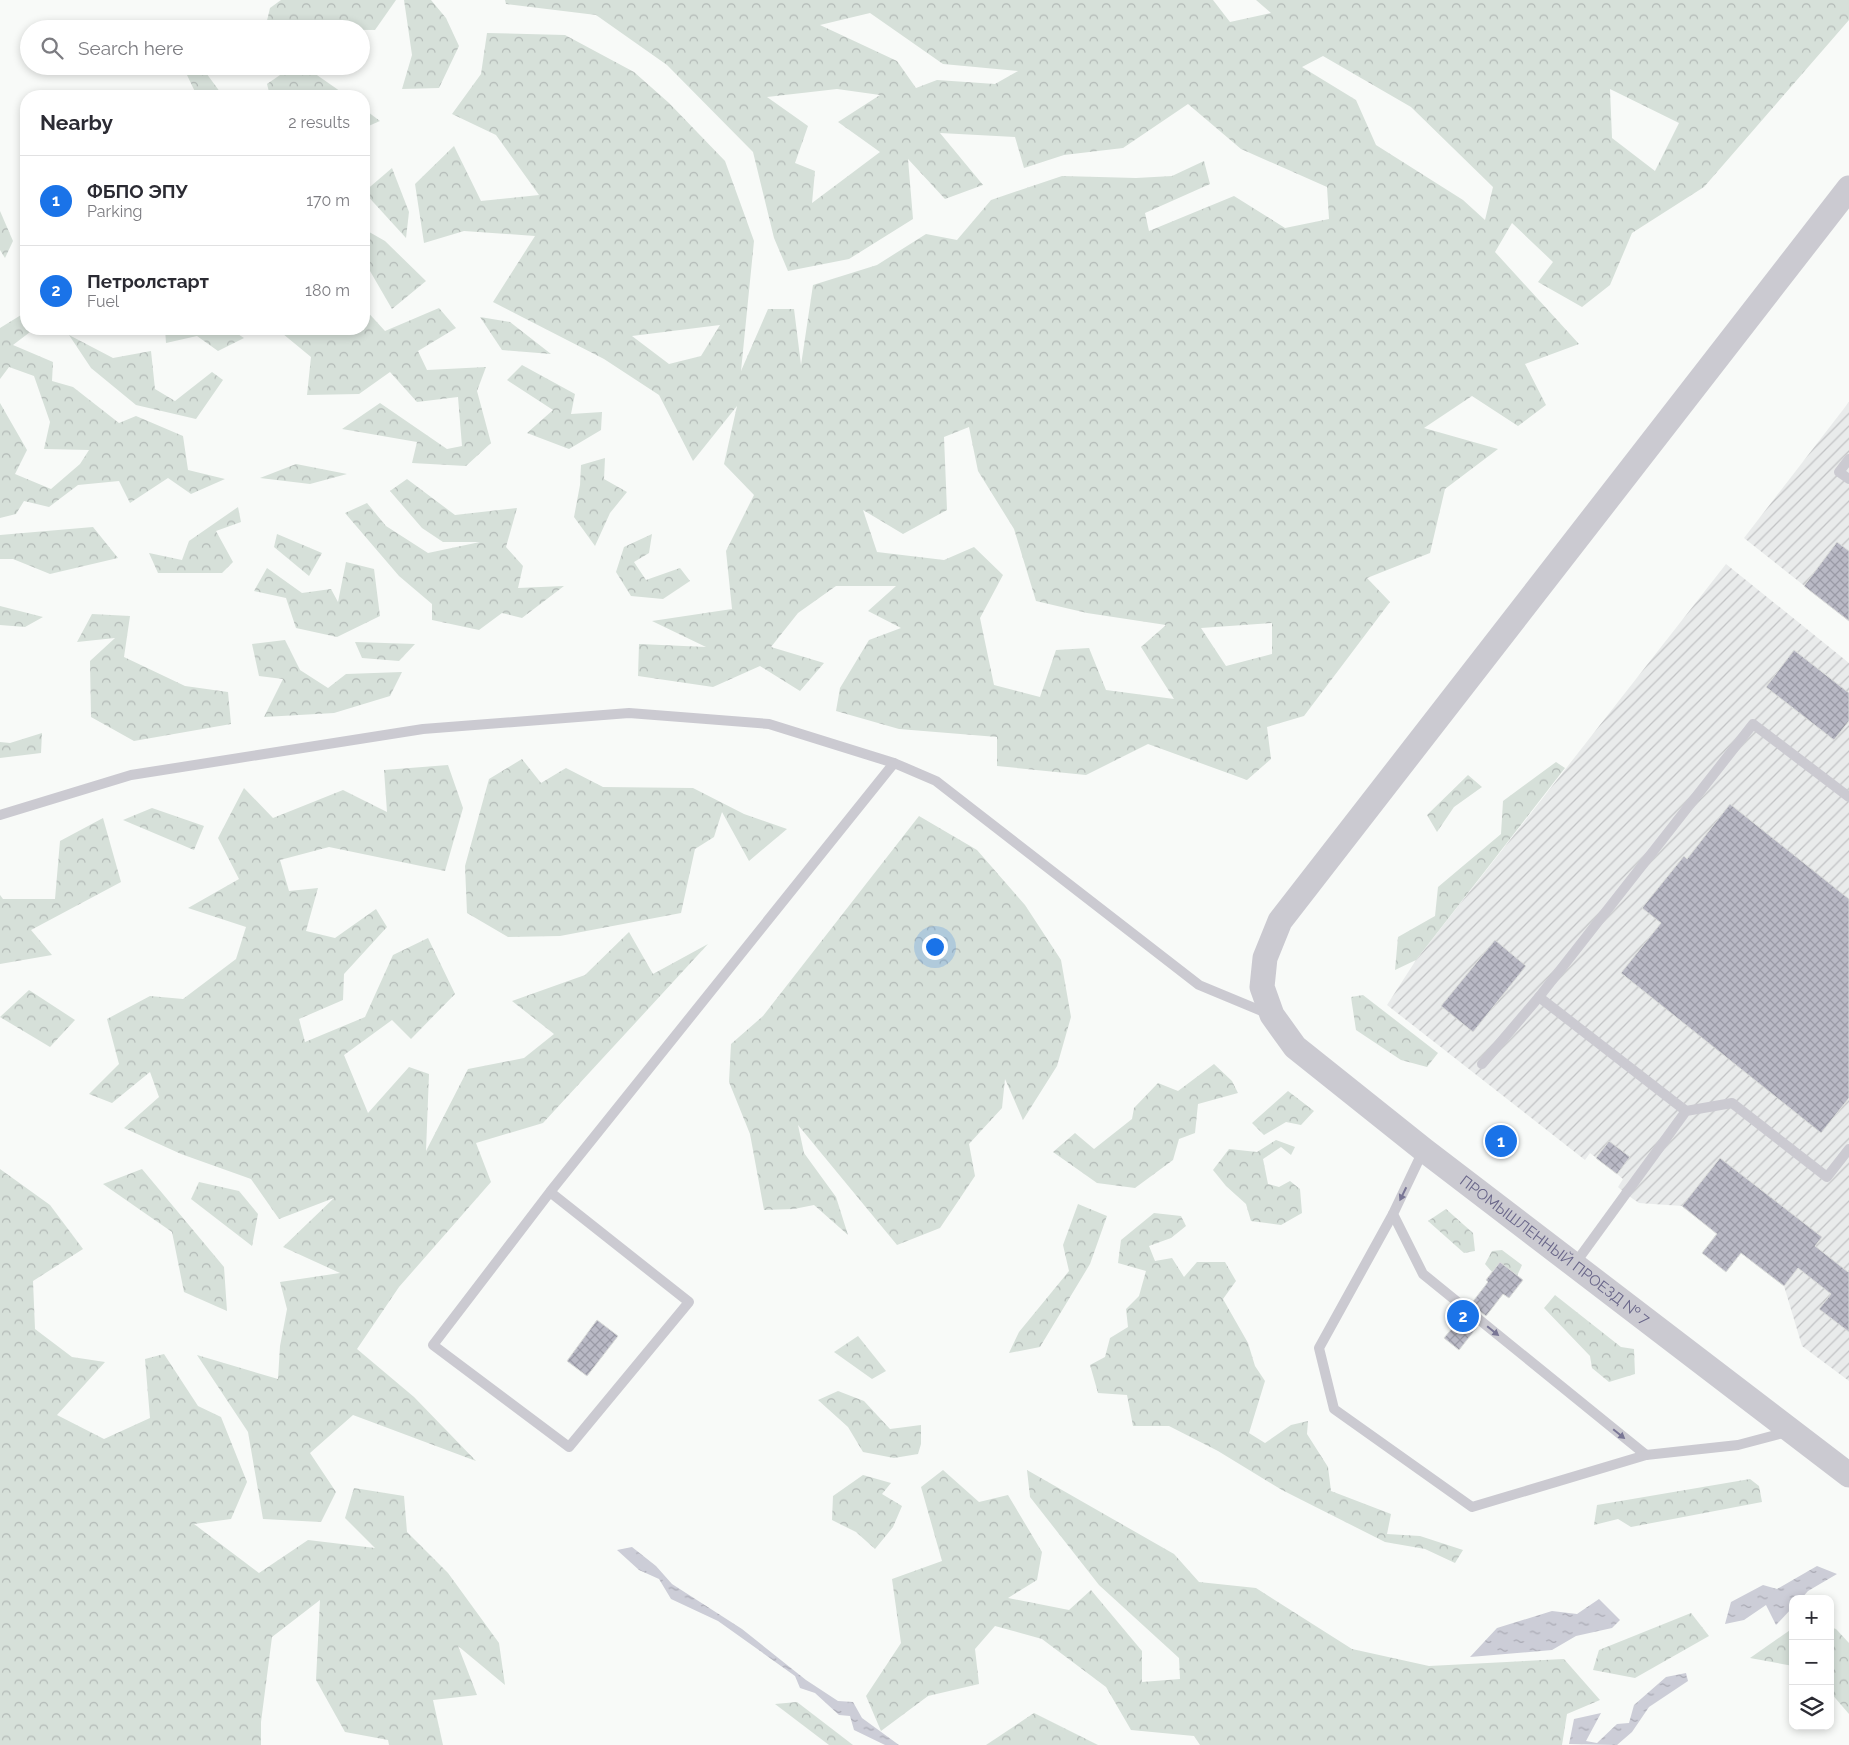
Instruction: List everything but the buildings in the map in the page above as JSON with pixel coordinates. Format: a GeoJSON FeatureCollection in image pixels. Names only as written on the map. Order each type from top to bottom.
{"type":"FeatureCollection","features":[{"type":"Feature","properties":{"kind":"street","name":"ПРОМЫШЛЕННЫЙ ПРОЕЗД № 7"},"geometry":{"type":"LineString","coordinates":[[1849,188],[1280,921],[1265,958],[1262,987],[1272,1015],[1295,1047],[1424,1150],[1849,1475]]}},
{"type":"Feature","properties":{"kind":"lane"},"geometry":{"type":"LineString","coordinates":[[1849,459],[1839,472],[1849,479]]}},
{"type":"Feature","properties":{"kind":"lane"},"geometry":{"type":"LineString","coordinates":[[0,815],[131,774],[423,729],[629,713],[770,724],[894,763],[936,781],[1199,985],[1272,1015]]}},
{"type":"Feature","properties":{"kind":"lane"},"geometry":{"type":"LineString","coordinates":[[1482,1064],[1539,997],[1753,724],[1849,796]]}},
{"type":"Feature","properties":{"kind":"lane"},"geometry":{"type":"LineString","coordinates":[[550,1192],[689,1302],[569,1447],[434,1345],[550,1192],[894,763]]}},
{"type":"Feature","properties":{"kind":"lane"},"geometry":{"type":"LineString","coordinates":[[1539,997],[1686,1111]]}},
{"type":"Feature","properties":{"kind":"lane"},"geometry":{"type":"LineString","coordinates":[[1574,1264],[1686,1111],[1732,1103],[1827,1177],[1849,1149]]}},
{"type":"Feature","properties":{"kind":"lane"},"geometry":{"type":"LineString","coordinates":[[1424,1150],[1393,1214],[1319,1348],[1334,1409],[1472,1507],[1646,1455],[1738,1445],[1789,1431]]}},
{"type":"Feature","properties":{"kind":"lane"},"geometry":{"type":"LineString","coordinates":[[1393,1214],[1423,1274],[1646,1455]]}},
{"type":"Feature","properties":{"kind":"shaded area"},"geometry":{"type":"Polygon","coordinates":[[[1849,402],[1849,621],[1744,538],[1849,402]]]}},
{"type":"Feature","properties":{"kind":"shaded area"},"geometry":{"type":"Polygon","coordinates":[[[1726,564],[1849,663],[1849,1381],[1802,1346],[1784,1286],[1741,1253],[1726,1272],[1702,1253],[1717,1233],[1682,1206],[1639,1203],[1618,1187],[1623,1179],[1617,1174],[1590,1153],[1585,1160],[1387,1005],[1416,960],[1726,564]]]}},
{"type":"Feature","properties":{"kind":"green space"},"geometry":{"type":"Polygon","coordinates":[[[281,0],[396,0],[375,30],[370,30],[370,20],[267,20],[270,8],[281,0]]]}},
{"type":"Feature","properties":{"kind":"green space"},"geometry":{"type":"Polygon","coordinates":[[[404,0],[431,0],[446,18],[459,46],[439,88],[402,89],[412,55],[404,0]]]}},
{"type":"Feature","properties":{"kind":"green space"},"geometry":{"type":"Polygon","coordinates":[[[505,0],[1213,0],[1230,22],[1271,13],[1256,0],[1849,0],[1849,20],[1704,187],[1632,233],[1610,285],[1582,307],[1538,282],[1553,262],[1512,223],[1495,252],[1579,344],[1525,364],[1546,405],[1518,426],[1472,396],[1424,428],[1498,449],[1445,489],[1430,553],[1367,578],[1390,602],[1304,716],[1267,727],[1271,759],[1247,780],[1148,744],[1086,775],[997,766],[997,737],[899,729],[836,711],[840,688],[869,640],[901,628],[868,611],[896,586],[836,586],[798,613],[771,647],[824,663],[800,691],[760,666],[713,687],[638,676],[639,644],[706,647],[652,621],[732,609],[726,551],[754,495],[724,464],[737,406],[693,461],[659,395],[604,359],[493,302],[535,236],[464,231],[424,243],[415,184],[454,146],[481,201],[539,195],[496,135],[452,114],[481,74],[487,33],[565,35],[634,72],[669,103],[725,161],[754,241],[741,371],[768,309],[794,309],[801,365],[813,285],[877,265],[926,234],[957,240],[991,200],[1062,176],[1136,178],[1172,176],[1204,161],[1210,184],[1145,213],[1149,231],[1234,196],[1285,228],[1329,219],[1327,187],[1241,149],[1188,104],[1123,148],[1064,155],[1024,168],[1015,137],[940,133],[983,185],[945,199],[908,159],[913,219],[849,259],[788,271],[774,238],[753,152],[667,65],[596,15],[506,4],[505,0]],[[870,13],[820,25],[897,61],[916,88],[937,80],[995,84],[1018,71],[943,64],[870,13]],[[1323,56],[1302,67],[1356,100],[1376,145],[1463,200],[1485,220],[1493,187],[1411,107],[1323,56]],[[837,89],[767,97],[808,126],[795,163],[815,171],[812,203],[880,152],[838,122],[880,95],[837,89]],[[1610,89],[1612,138],[1655,171],[1679,123],[1610,89]],[[720,325],[632,336],[669,364],[701,356],[720,325]],[[969,427],[944,437],[947,510],[903,534],[863,510],[877,552],[944,560],[974,547],[1003,575],[980,618],[994,685],[1040,697],[1056,650],[1089,648],[1106,690],[1174,699],[1141,647],[1166,625],[1087,613],[1036,601],[1014,529],[978,471],[969,427]],[[1272,623],[1201,628],[1226,666],[1272,654],[1272,623]]]}},
{"type":"Feature","properties":{"kind":"green space"},"geometry":{"type":"Polygon","coordinates":[[[187,75],[208,75],[219,90],[194,90],[187,75]]]}},
{"type":"Feature","properties":{"kind":"green space"},"geometry":{"type":"Polygon","coordinates":[[[280,75],[317,75],[338,90],[268,90],[267,84],[280,75]]]}},
{"type":"Feature","properties":{"kind":"green space"},"geometry":{"type":"Polygon","coordinates":[[[370,114],[380,121],[370,125],[370,114]]]}},
{"type":"Feature","properties":{"kind":"green space"},"geometry":{"type":"Polygon","coordinates":[[[392,168],[409,212],[406,238],[370,199],[370,187],[392,168]]]}},
{"type":"Feature","properties":{"kind":"green space"},"geometry":{"type":"Polygon","coordinates":[[[0,211],[13,241],[5,258],[0,250],[0,211]]]}},
{"type":"Feature","properties":{"kind":"green space"},"geometry":{"type":"Polygon","coordinates":[[[370,232],[385,241],[426,281],[392,309],[370,271],[370,232]]]}},
{"type":"Feature","properties":{"kind":"green space"},"geometry":{"type":"Polygon","coordinates":[[[439,308],[456,328],[418,351],[427,370],[486,367],[477,391],[491,443],[466,466],[412,463],[417,442],[342,429],[380,403],[447,449],[462,446],[458,397],[417,402],[390,372],[359,394],[307,395],[311,357],[284,335],[370,335],[370,315],[385,331],[439,308]]]}},
{"type":"Feature","properties":{"kind":"green space"},"geometry":{"type":"Polygon","coordinates":[[[20,316],[20,335],[26,335],[13,345],[53,362],[52,381],[73,387],[119,423],[136,416],[183,436],[188,470],[225,479],[191,494],[168,478],[130,503],[119,481],[78,485],[49,507],[24,501],[16,514],[0,518],[0,403],[27,450],[15,474],[51,489],[80,464],[89,450],[44,449],[50,422],[34,376],[9,367],[0,379],[0,328],[20,316]]]}},
{"type":"Feature","properties":{"kind":"green space"},"geometry":{"type":"Polygon","coordinates":[[[480,317],[510,322],[551,354],[502,350],[480,317]]]}},
{"type":"Feature","properties":{"kind":"green space"},"geometry":{"type":"Polygon","coordinates":[[[69,335],[113,358],[151,351],[155,389],[175,401],[212,372],[223,380],[196,419],[136,405],[91,368],[69,335]]]}},
{"type":"Feature","properties":{"kind":"green space"},"geometry":{"type":"Polygon","coordinates":[[[165,335],[239,335],[244,338],[218,351],[197,336],[166,343],[165,335]]]}},
{"type":"Feature","properties":{"kind":"green space"},"geometry":{"type":"Polygon","coordinates":[[[522,365],[575,394],[571,414],[602,412],[601,430],[569,449],[527,433],[553,410],[507,380],[522,365]]]}},
{"type":"Feature","properties":{"kind":"green space"},"geometry":{"type":"Polygon","coordinates":[[[605,458],[604,479],[627,492],[610,513],[595,546],[574,517],[580,485],[581,465],[605,458]]]}},
{"type":"Feature","properties":{"kind":"green space"},"geometry":{"type":"Polygon","coordinates":[[[296,464],[347,474],[310,484],[260,478],[296,464]]]}},
{"type":"Feature","properties":{"kind":"green space"},"geometry":{"type":"Polygon","coordinates":[[[407,479],[455,515],[517,508],[506,547],[523,566],[518,588],[564,586],[522,618],[502,613],[479,630],[432,620],[432,604],[399,576],[345,513],[367,503],[386,526],[428,553],[480,542],[443,542],[422,528],[390,491],[407,479]]]}},
{"type":"Feature","properties":{"kind":"green space"},"geometry":{"type":"Polygon","coordinates":[[[238,507],[241,522],[216,531],[233,562],[222,573],[158,573],[149,553],[182,560],[189,541],[238,507]]]}},
{"type":"Feature","properties":{"kind":"green space"},"geometry":{"type":"Polygon","coordinates":[[[93,527],[118,558],[50,574],[13,559],[0,559],[0,535],[93,527]]]}},
{"type":"Feature","properties":{"kind":"green space"},"geometry":{"type":"Polygon","coordinates":[[[277,534],[322,553],[309,576],[274,547],[277,534]]]}},
{"type":"Feature","properties":{"kind":"green space"},"geometry":{"type":"Polygon","coordinates":[[[652,534],[649,553],[634,562],[646,580],[680,568],[690,581],[663,599],[631,596],[616,572],[624,547],[652,534]]]}},
{"type":"Feature","properties":{"kind":"green space"},"geometry":{"type":"Polygon","coordinates":[[[346,562],[374,569],[380,616],[337,637],[296,628],[286,598],[254,591],[267,568],[302,593],[331,589],[338,602],[346,562]]]}},
{"type":"Feature","properties":{"kind":"green space"},"geometry":{"type":"Polygon","coordinates":[[[0,606],[43,617],[25,627],[0,625],[0,606]]]}},
{"type":"Feature","properties":{"kind":"green space"},"geometry":{"type":"Polygon","coordinates":[[[92,614],[130,616],[124,657],[185,686],[228,692],[231,724],[134,741],[91,717],[90,661],[115,638],[77,642],[92,614]]]}},
{"type":"Feature","properties":{"kind":"green space"},"geometry":{"type":"Polygon","coordinates":[[[285,640],[300,670],[328,688],[346,674],[402,672],[390,696],[334,713],[264,717],[283,679],[259,676],[252,644],[285,640]]]}},
{"type":"Feature","properties":{"kind":"green space"},"geometry":{"type":"Polygon","coordinates":[[[355,642],[415,644],[399,661],[362,658],[355,642]]]}},
{"type":"Feature","properties":{"kind":"green space"},"geometry":{"type":"Polygon","coordinates":[[[42,733],[41,753],[0,758],[0,742],[10,743],[42,733]]]}},
{"type":"Feature","properties":{"kind":"green space"},"geometry":{"type":"Polygon","coordinates":[[[522,759],[541,783],[566,768],[603,787],[693,788],[744,814],[787,829],[749,861],[722,812],[714,837],[695,849],[681,913],[560,936],[508,937],[467,913],[465,866],[489,779],[522,759]]]}},
{"type":"Feature","properties":{"kind":"green space"},"geometry":{"type":"Polygon","coordinates":[[[1556,762],[1565,768],[1416,960],[1395,970],[1398,937],[1435,916],[1438,887],[1501,834],[1503,801],[1556,762]]]}},
{"type":"Feature","properties":{"kind":"green space"},"geometry":{"type":"Polygon","coordinates":[[[448,765],[463,808],[445,871],[329,847],[280,860],[289,891],[318,888],[306,931],[335,938],[376,909],[387,927],[344,974],[343,1000],[299,1019],[305,1042],[365,1017],[393,955],[428,938],[455,994],[411,1039],[392,1020],[344,1055],[368,1113],[409,1067],[429,1074],[426,1151],[468,1069],[524,1058],[554,1034],[512,1001],[585,975],[629,932],[653,974],[708,944],[543,1123],[476,1143],[491,1182],[399,1287],[357,1349],[414,1397],[476,1461],[353,1415],[310,1453],[336,1492],[321,1522],[263,1519],[248,1432],[197,1355],[278,1379],[280,1346],[287,1309],[280,1282],[340,1273],[283,1247],[334,1198],[279,1219],[251,1179],[181,1154],[124,1128],[159,1097],[150,1072],[112,1103],[89,1094],[119,1064],[107,1019],[150,996],[183,999],[236,959],[246,927],[188,908],[239,879],[218,838],[244,788],[273,818],[343,790],[387,812],[384,770],[448,765]]]}},
{"type":"Feature","properties":{"kind":"green space"},"geometry":{"type":"Polygon","coordinates":[[[1468,775],[1482,787],[1454,807],[1437,832],[1427,815],[1468,775]]]}},
{"type":"Feature","properties":{"kind":"green space"},"geometry":{"type":"Polygon","coordinates":[[[152,808],[204,826],[194,850],[123,820],[152,808]]]}},
{"type":"Feature","properties":{"kind":"green space"},"geometry":{"type":"Polygon","coordinates":[[[919,816],[977,850],[1025,905],[1061,960],[1071,1017],[1057,1066],[1023,1120],[1005,1079],[1002,1108],[969,1144],[975,1176],[940,1228],[897,1245],[798,1125],[804,1153],[836,1197],[848,1235],[814,1205],[794,1209],[764,1210],[750,1134],[729,1082],[731,1044],[763,1016],[919,816]]]}},
{"type":"Feature","properties":{"kind":"green space"},"geometry":{"type":"Polygon","coordinates":[[[103,818],[121,882],[31,930],[52,955],[0,964],[0,895],[3,899],[55,899],[60,841],[103,818]]]}},
{"type":"Feature","properties":{"kind":"green space"},"geometry":{"type":"Polygon","coordinates":[[[29,990],[75,1020],[50,1047],[0,1017],[29,990]]]}},
{"type":"Feature","properties":{"kind":"green space"},"geometry":{"type":"Polygon","coordinates":[[[1363,995],[1438,1053],[1427,1067],[1401,1060],[1356,1030],[1351,997],[1363,995]]]}},
{"type":"Feature","properties":{"kind":"green space"},"geometry":{"type":"Polygon","coordinates":[[[1214,1064],[1232,1081],[1238,1093],[1198,1104],[1195,1133],[1179,1139],[1173,1160],[1135,1188],[1097,1183],[1053,1152],[1075,1133],[1094,1149],[1132,1119],[1134,1108],[1158,1083],[1178,1091],[1214,1064]]]}},
{"type":"Feature","properties":{"kind":"green space"},"geometry":{"type":"Polygon","coordinates":[[[1288,1091],[1314,1111],[1301,1125],[1286,1122],[1264,1135],[1252,1123],[1288,1091]]]}},
{"type":"Feature","properties":{"kind":"green space"},"geometry":{"type":"Polygon","coordinates":[[[1276,1140],[1295,1147],[1291,1155],[1281,1147],[1263,1159],[1268,1184],[1279,1187],[1290,1181],[1300,1189],[1302,1213],[1281,1225],[1251,1221],[1246,1204],[1226,1186],[1213,1170],[1229,1149],[1257,1152],[1276,1140]]]}},
{"type":"Feature","properties":{"kind":"green space"},"geometry":{"type":"Polygon","coordinates":[[[0,1169],[50,1205],[83,1249],[33,1281],[35,1329],[72,1357],[105,1362],[57,1415],[104,1439],[150,1418],[145,1359],[164,1354],[198,1406],[221,1417],[247,1482],[231,1519],[194,1524],[259,1573],[308,1540],[375,1548],[345,1518],[354,1488],[404,1496],[407,1532],[448,1573],[499,1643],[505,1685],[458,1646],[477,1695],[433,1700],[443,1745],[389,1745],[388,1740],[345,1732],[316,1680],[320,1600],[272,1637],[261,1722],[261,1745],[0,1745],[0,1169]]]}},
{"type":"Feature","properties":{"kind":"green space"},"geometry":{"type":"Polygon","coordinates":[[[142,1169],[224,1267],[227,1311],[184,1292],[172,1232],[103,1184],[142,1169]]]}},
{"type":"Feature","properties":{"kind":"green space"},"geometry":{"type":"Polygon","coordinates":[[[199,1182],[239,1191],[258,1214],[252,1246],[191,1199],[199,1182]]]}},
{"type":"Feature","properties":{"kind":"green space"},"geometry":{"type":"Polygon","coordinates":[[[1078,1204],[1107,1216],[1090,1264],[1040,1347],[1009,1353],[1019,1332],[1069,1271],[1063,1245],[1078,1204]]]}},
{"type":"Feature","properties":{"kind":"green space"},"geometry":{"type":"Polygon","coordinates":[[[1446,1209],[1473,1233],[1475,1251],[1464,1253],[1428,1221],[1446,1209]]]}},
{"type":"Feature","properties":{"kind":"green space"},"geometry":{"type":"Polygon","coordinates":[[[1154,1213],[1181,1216],[1186,1226],[1171,1238],[1149,1246],[1155,1261],[1172,1258],[1184,1277],[1197,1262],[1225,1262],[1236,1281],[1223,1299],[1248,1343],[1255,1366],[1265,1381],[1249,1433],[1265,1443],[1291,1425],[1308,1421],[1307,1434],[1328,1467],[1331,1491],[1391,1514],[1387,1534],[1420,1536],[1463,1550],[1455,1563],[1425,1549],[1385,1542],[1282,1490],[1218,1451],[1169,1426],[1133,1426],[1127,1395],[1098,1393],[1090,1365],[1105,1357],[1110,1338],[1128,1327],[1126,1309],[1139,1296],[1146,1271],[1118,1263],[1121,1240],[1154,1213]]]}},
{"type":"Feature","properties":{"kind":"green space"},"geometry":{"type":"Polygon","coordinates":[[[1502,1250],[1522,1265],[1517,1276],[1500,1262],[1492,1272],[1485,1264],[1492,1251],[1502,1250]]]}},
{"type":"Feature","properties":{"kind":"green space"},"geometry":{"type":"Polygon","coordinates":[[[1555,1295],[1621,1347],[1634,1349],[1635,1374],[1609,1382],[1592,1368],[1590,1356],[1544,1308],[1555,1295]]]}},
{"type":"Feature","properties":{"kind":"green space"},"geometry":{"type":"Polygon","coordinates":[[[858,1336],[886,1371],[872,1379],[834,1352],[858,1336]]]}},
{"type":"Feature","properties":{"kind":"green space"},"geometry":{"type":"Polygon","coordinates":[[[838,1391],[864,1401],[890,1429],[921,1425],[921,1444],[918,1454],[894,1458],[863,1452],[848,1427],[818,1400],[838,1391]]]}},
{"type":"Feature","properties":{"kind":"green space"},"geometry":{"type":"Polygon","coordinates":[[[943,1470],[979,1502],[1008,1495],[1042,1552],[1037,1580],[1008,1598],[1069,1610],[1091,1590],[1142,1651],[1142,1682],[1180,1679],[1179,1658],[1099,1585],[1030,1497],[1027,1470],[1174,1554],[1199,1582],[1256,1588],[1352,1649],[1429,1666],[1564,1659],[1600,1700],[1567,1714],[1562,1745],[1200,1745],[1194,1736],[1131,1730],[1106,1687],[1042,1639],[995,1626],[975,1649],[979,1684],[928,1696],[881,1731],[866,1696],[901,1643],[892,1579],[942,1561],[921,1487],[943,1470]]]}},
{"type":"Feature","properties":{"kind":"green space"},"geometry":{"type":"Polygon","coordinates":[[[863,1475],[891,1483],[882,1494],[902,1506],[893,1527],[875,1549],[856,1532],[832,1520],[833,1496],[863,1475]]]}},
{"type":"Feature","properties":{"kind":"green space"},"geometry":{"type":"Polygon","coordinates":[[[1750,1479],[1759,1486],[1762,1502],[1631,1527],[1618,1519],[1594,1525],[1597,1505],[1750,1479]]]}},
{"type":"Feature","properties":{"kind":"green space"},"geometry":{"type":"Polygon","coordinates":[[[1691,1613],[1709,1636],[1635,1678],[1593,1670],[1599,1650],[1691,1613]]]}},
{"type":"Feature","properties":{"kind":"green space"},"geometry":{"type":"Polygon","coordinates":[[[1834,1628],[1849,1643],[1849,1714],[1834,1697],[1834,1628]]]}},
{"type":"Feature","properties":{"kind":"green space"},"geometry":{"type":"Polygon","coordinates":[[[1789,1631],[1789,1665],[1750,1658],[1789,1631]]]}},
{"type":"Feature","properties":{"kind":"green space"},"geometry":{"type":"Polygon","coordinates":[[[797,1702],[853,1745],[829,1745],[775,1704],[797,1702]]]}},
{"type":"Feature","properties":{"kind":"green space"},"geometry":{"type":"Polygon","coordinates":[[[1034,1713],[1098,1745],[986,1745],[1034,1713]]]}},
{"type":"Feature","properties":{"kind":"water"},"geometry":{"type":"Polygon","coordinates":[[[632,1547],[656,1566],[672,1584],[742,1629],[806,1680],[838,1701],[853,1702],[862,1718],[899,1745],[885,1745],[854,1730],[850,1716],[839,1715],[815,1693],[800,1688],[795,1676],[718,1621],[671,1599],[659,1579],[639,1570],[617,1550],[632,1547]]]}},
{"type":"Feature","properties":{"kind":"water"},"geometry":{"type":"Polygon","coordinates":[[[1817,1566],[1837,1574],[1804,1595],[1789,1595],[1789,1611],[1776,1625],[1766,1605],[1744,1620],[1725,1624],[1731,1602],[1763,1585],[1777,1589],[1817,1566]]]}},
{"type":"Feature","properties":{"kind":"water"},"geometry":{"type":"Polygon","coordinates":[[[1599,1599],[1620,1620],[1612,1628],[1576,1636],[1552,1650],[1470,1657],[1497,1628],[1552,1611],[1577,1614],[1599,1599]]]}},
{"type":"Feature","properties":{"kind":"water"},"geometry":{"type":"Polygon","coordinates":[[[1686,1673],[1688,1681],[1649,1707],[1632,1732],[1617,1745],[1569,1744],[1574,1719],[1601,1713],[1586,1741],[1597,1743],[1617,1724],[1629,1723],[1634,1705],[1666,1677],[1686,1673]]]}},
{"type":"Feature","properties":{"kind":"place","name":"ФБПО ЭПУ"},"geometry":{"type":"Point","coordinates":[1501,1141]}},
{"type":"Feature","properties":{"kind":"place","name":"Петролстарт"},"geometry":{"type":"Point","coordinates":[1463,1316]}}]}
